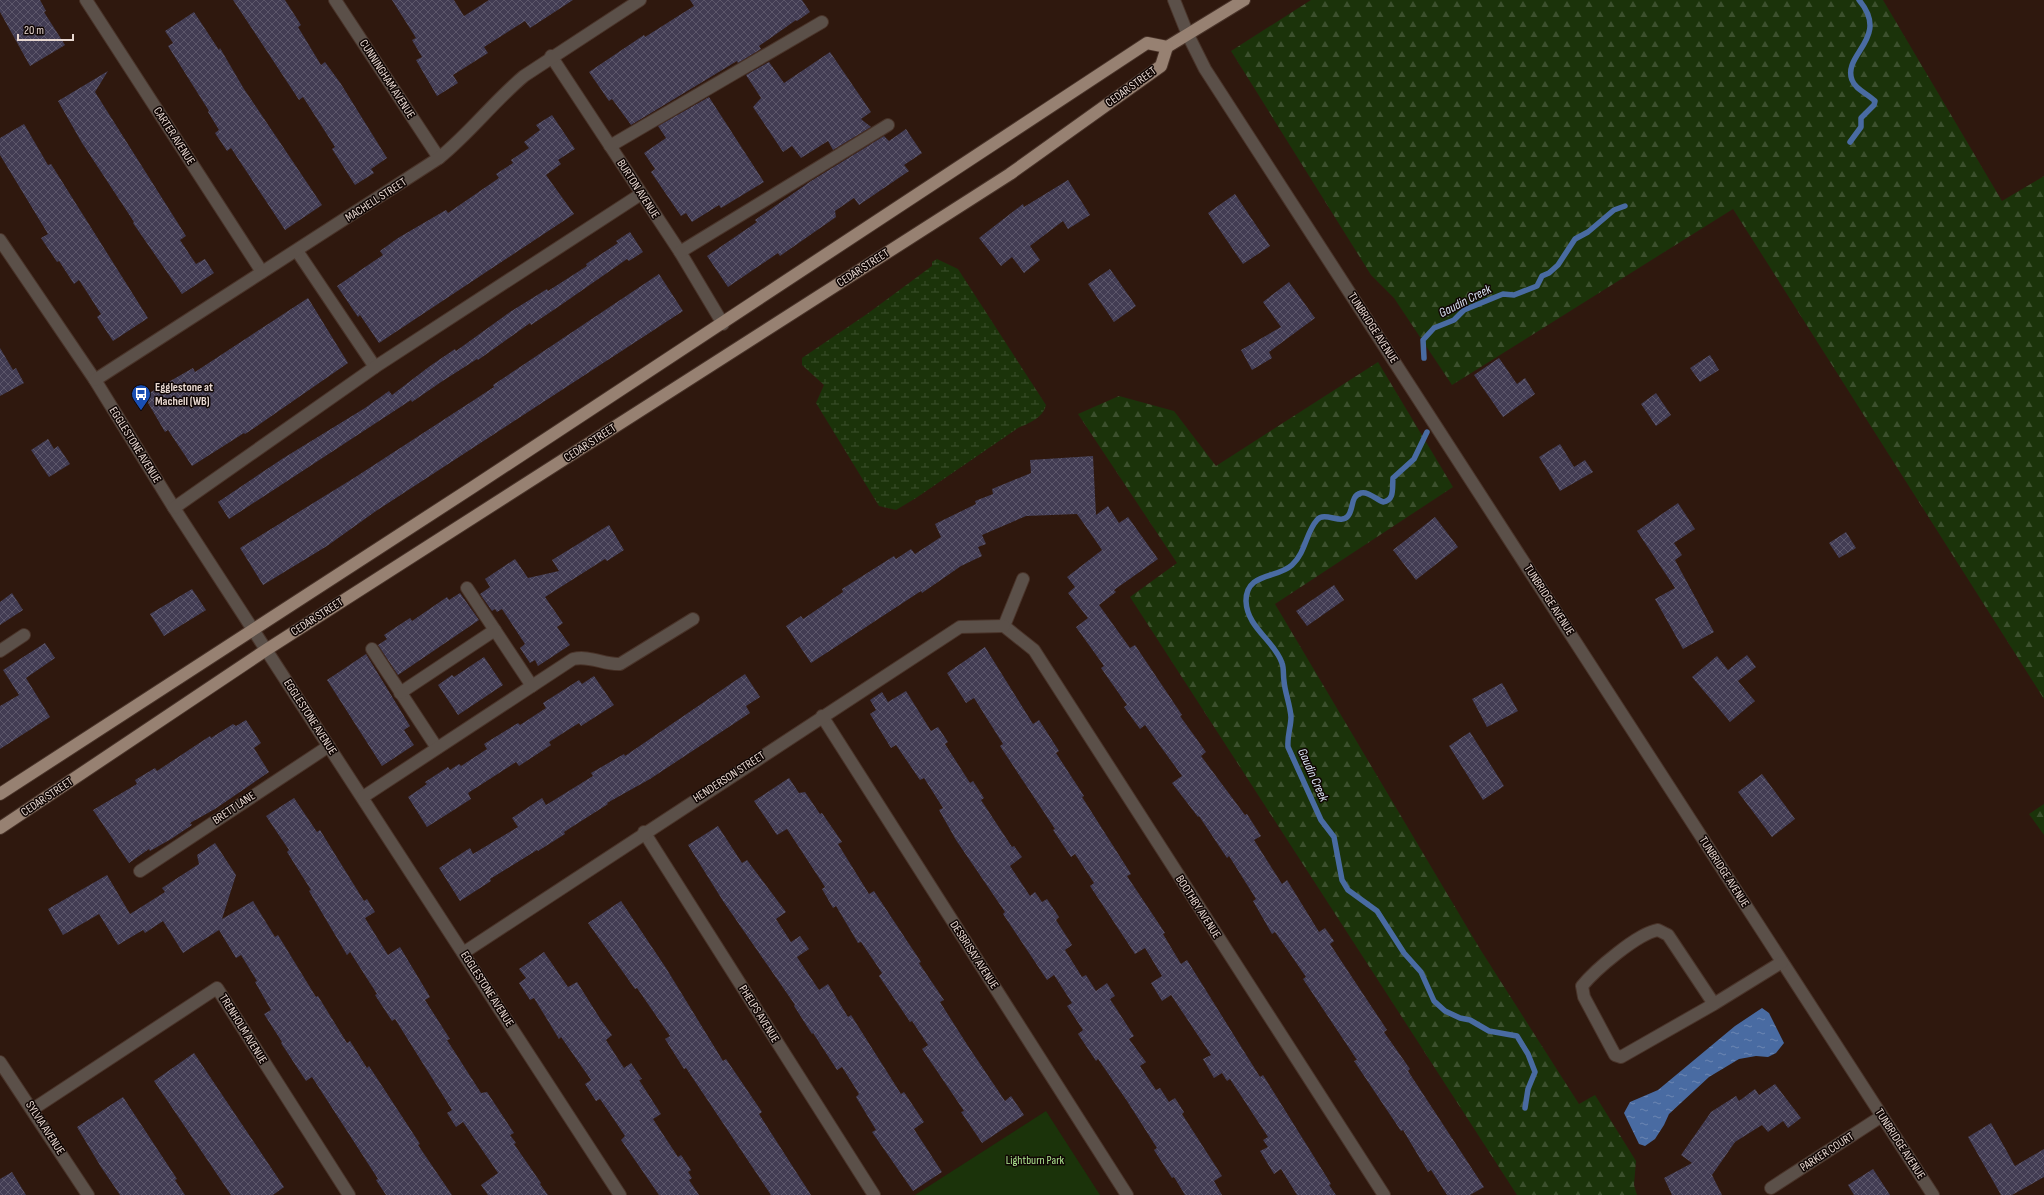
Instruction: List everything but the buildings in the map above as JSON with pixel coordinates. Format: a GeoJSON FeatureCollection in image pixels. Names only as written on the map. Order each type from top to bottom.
{"type":"FeatureCollection","features":[{"type":"Feature","properties":{"kind":"main road"},"geometry":{"type":"LineString","coordinates":[[1167,47],[1244,0]]}},
{"type":"Feature","properties":{"kind":"main road","name":"CEDAR STREET"},"geometry":{"type":"LineString","coordinates":[[0,794],[722,324],[1147,43],[1167,47],[1161,66],[1010,174],[266,650],[0,828]]}},
{"type":"Feature","properties":{"kind":"street","name":"CARTER AVENUE"},"geometry":{"type":"LineString","coordinates":[[86,0],[262,272]]}},
{"type":"Feature","properties":{"kind":"street","name":"CUNNINGHAM AVENUE"},"geometry":{"type":"LineString","coordinates":[[335,0],[439,158]]}},
{"type":"Feature","properties":{"kind":"street","name":"TUNBRIDGE AVENUE"},"geometry":{"type":"LineString","coordinates":[[1174,0],[1188,35],[1206,69],[1932,1195]]}},
{"type":"Feature","properties":{"kind":"street","name":"MACHELL STREET"},"geometry":{"type":"LineString","coordinates":[[95,380],[439,158],[461,140],[512,85],[551,56],[637,1]]}},
{"type":"Feature","properties":{"kind":"street"},"geometry":{"type":"LineString","coordinates":[[610,146],[822,22]]}},
{"type":"Feature","properties":{"kind":"street","name":"BURTON AVENUE"},"geometry":{"type":"LineString","coordinates":[[551,56],[680,252],[722,324]]}},
{"type":"Feature","properties":{"kind":"street"},"geometry":{"type":"LineString","coordinates":[[680,252],[888,124]]}},
{"type":"Feature","properties":{"kind":"street"},"geometry":{"type":"LineString","coordinates":[[174,508],[375,367],[641,194]]}},
{"type":"Feature","properties":{"kind":"street","name":"EGGLESTONE AVENUE"},"geometry":{"type":"LineString","coordinates":[[0,240],[4,254],[95,380],[174,508],[363,797],[617,1194]]}},
{"type":"Feature","properties":{"kind":"street"},"geometry":{"type":"LineString","coordinates":[[297,251],[375,367]]}},
{"type":"Feature","properties":{"kind":"street"},"geometry":{"type":"LineString","coordinates":[[1004,626],[1023,579]]}},
{"type":"Feature","properties":{"kind":"street"},"geometry":{"type":"LineString","coordinates":[[467,588],[532,686]]}},
{"type":"Feature","properties":{"kind":"street"},"geometry":{"type":"LineString","coordinates":[[363,797],[573,659],[588,658],[612,665],[620,664],[693,619]]}},
{"type":"Feature","properties":{"kind":"street","name":"HENDERSON STREET"},"geometry":{"type":"LineString","coordinates":[[463,952],[644,832],[960,627],[1004,626]]}},
{"type":"Feature","properties":{"kind":"street","name":"BOOTHBY AVENUE"},"geometry":{"type":"LineString","coordinates":[[1004,626],[1034,650],[1384,1195]]}},
{"type":"Feature","properties":{"kind":"street"},"geometry":{"type":"LineString","coordinates":[[400,693],[495,630]]}},
{"type":"Feature","properties":{"kind":"street"},"geometry":{"type":"LineString","coordinates":[[0,651],[24,636]]}},
{"type":"Feature","properties":{"kind":"street"},"geometry":{"type":"LineString","coordinates":[[372,649],[437,748]]}},
{"type":"Feature","properties":{"kind":"street","name":"DESBRISAY AVENUE"},"geometry":{"type":"LineString","coordinates":[[822,716],[1127,1195]]}},
{"type":"Feature","properties":{"kind":"street","name":"BRETT LANE"},"geometry":{"type":"LineString","coordinates":[[140,871],[329,746]]}},
{"type":"Feature","properties":{"kind":"street","name":"PHELPS AVENUE"},"geometry":{"type":"LineString","coordinates":[[644,832],[874,1195]]}},
{"type":"Feature","properties":{"kind":"street"},"geometry":{"type":"LineString","coordinates":[[1714,1004],[1668,935],[1658,930],[1627,946],[1596,971],[1582,986],[1584,997],[1615,1055],[1618,1057],[1624,1057],[1714,1004],[1782,962]]}},
{"type":"Feature","properties":{"kind":"street","name":"TRENHOLM AVENUE"},"geometry":{"type":"LineString","coordinates":[[33,1109],[217,988],[349,1195]]}},
{"type":"Feature","properties":{"kind":"street","name":"SYLVIA AVENUE"},"geometry":{"type":"LineString","coordinates":[[0,1062],[33,1109],[88,1195]]}},
{"type":"Feature","properties":{"kind":"street","name":"PARKER COURT"},"geometry":{"type":"LineString","coordinates":[[1771,1188],[1882,1116]]}},
{"type":"Feature","properties":{"kind":"green space"},"geometry":{"type":"Polygon","coordinates":[[[1311,0],[1883,0],[2002,201],[2044,176],[2044,699],[1733,209],[1452,385],[1394,298],[1371,275],[1231,51],[1311,0]]]}},
{"type":"Feature","properties":{"kind":"green space"},"geometry":{"type":"Polygon","coordinates":[[[937,259],[958,269],[1046,405],[1042,413],[1035,420],[1018,428],[896,510],[879,506],[816,403],[824,385],[802,365],[802,358],[867,314],[932,266],[932,262],[937,259]]]}},
{"type":"Feature","properties":{"kind":"green space"},"geometry":{"type":"Polygon","coordinates":[[[1378,362],[1453,487],[1275,604],[1480,949],[1579,1104],[1595,1095],[1636,1161],[1634,1185],[1637,1195],[1517,1195],[1130,597],[1177,563],[1078,414],[1119,396],[1174,411],[1216,466],[1378,362]]]}},
{"type":"Feature","properties":{"kind":"green space"},"geometry":{"type":"Polygon","coordinates":[[[2044,804],[2044,835],[2029,814],[2044,804]]]}},
{"type":"Feature","properties":{"kind":"green space","name":"Lightburn Park"},"geometry":{"type":"Polygon","coordinates":[[[1046,1111],[1100,1195],[915,1195],[1046,1111]]]}},
{"type":"Feature","properties":{"kind":"water"},"geometry":{"type":"Polygon","coordinates":[[[1762,1008],[1769,1013],[1784,1043],[1776,1053],[1768,1057],[1756,1056],[1739,1059],[1709,1077],[1669,1114],[1655,1139],[1645,1146],[1639,1144],[1624,1113],[1630,1102],[1658,1090],[1735,1026],[1762,1008]]]}},
{"type":"Feature","properties":{"kind":"waterway"},"geometry":{"type":"LineString","coordinates":[[1850,142],[1861,127],[1861,118],[1874,105],[1875,101],[1859,89],[1852,80],[1851,71],[1853,62],[1864,44],[1870,25],[1867,13],[1859,0]]}},
{"type":"Feature","properties":{"kind":"waterway","name":"Gaudin Creek"},"geometry":{"type":"LineString","coordinates":[[1424,358],[1423,340],[1434,328],[1454,320],[1464,310],[1503,294],[1514,295],[1537,286],[1542,276],[1549,273],[1558,265],[1575,239],[1588,232],[1614,210],[1625,206]]}},
{"type":"Feature","properties":{"kind":"waterway","name":"Gaudin Creek"},"geometry":{"type":"LineString","coordinates":[[1427,432],[1414,459],[1393,478],[1392,493],[1387,501],[1383,502],[1369,494],[1361,493],[1355,497],[1350,513],[1345,518],[1324,517],[1317,520],[1310,530],[1297,560],[1286,569],[1263,577],[1251,585],[1247,592],[1246,601],[1251,619],[1273,647],[1282,663],[1291,717],[1288,747],[1321,820],[1334,837],[1342,880],[1348,890],[1377,911],[1404,953],[1421,972],[1434,1001],[1445,1011],[1460,1018],[1470,1020],[1489,1031],[1517,1036],[1528,1054],[1535,1072],[1528,1089],[1525,1108]]}},
{"type":"Feature","properties":{"kind":"place","name":"Egglestone at Machell (WB)"},"geometry":{"type":"Point","coordinates":[141,411]}}]}
